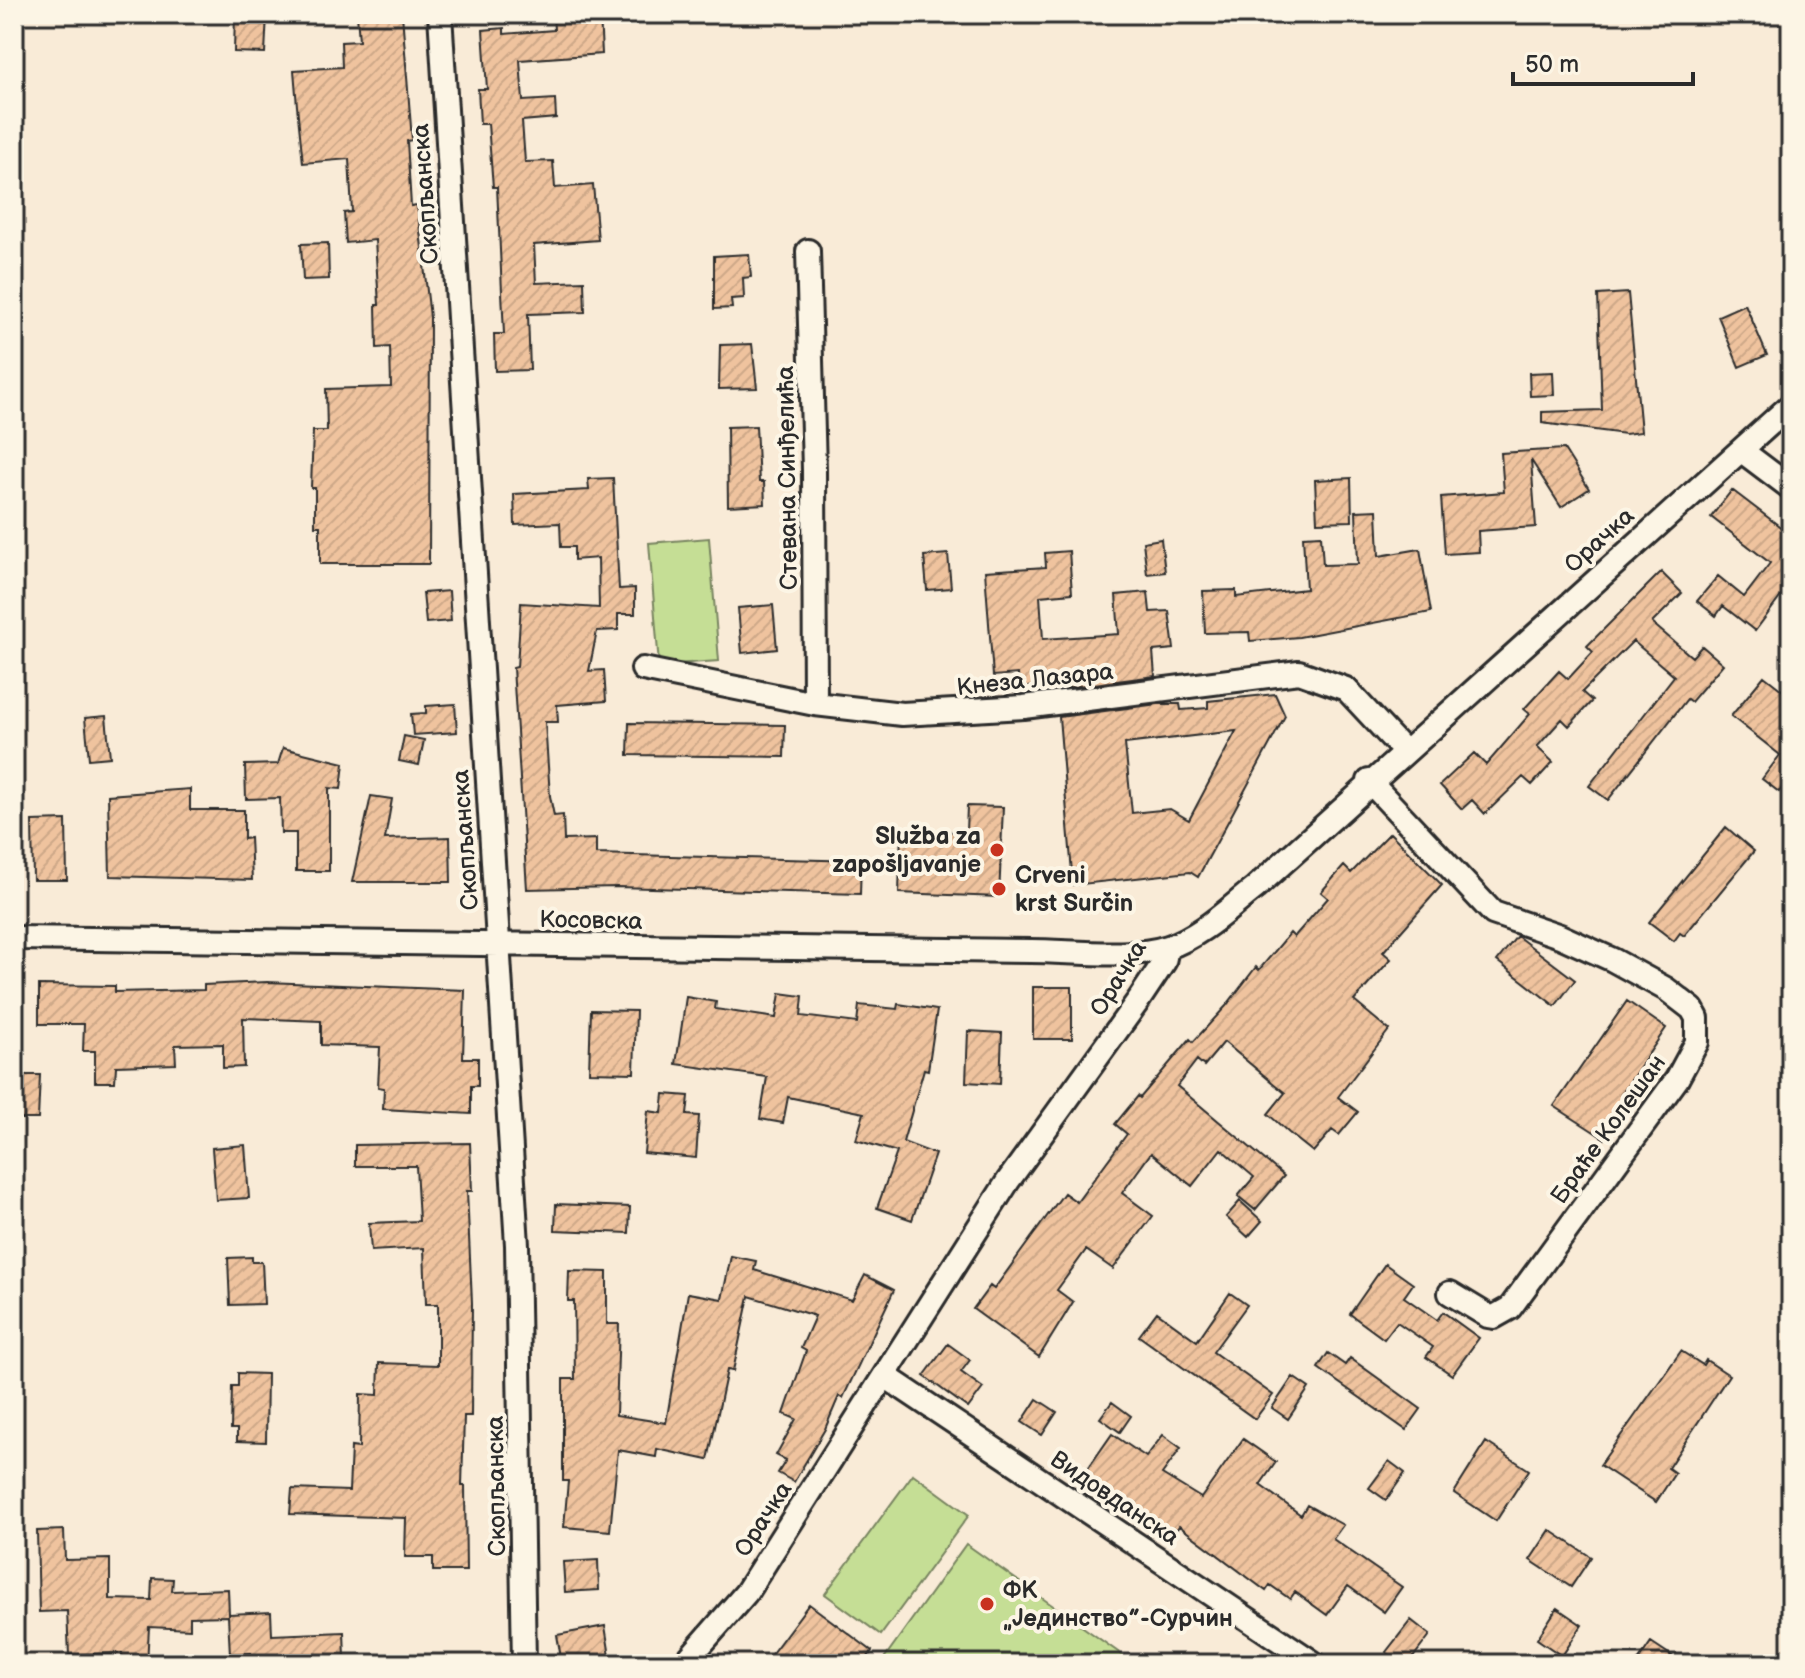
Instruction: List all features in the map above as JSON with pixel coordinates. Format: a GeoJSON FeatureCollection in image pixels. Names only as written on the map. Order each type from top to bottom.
{"type":"FeatureCollection","features":[{"type":"Feature","properties":{"kind":"street","name":"Скопљанска"},"geometry":{"type":"LineString","coordinates":[[440,14],[517,1245],[524,1664]]}},
{"type":"Feature","properties":{"kind":"street","name":"Стевана Синђелића"},"geometry":{"type":"LineString","coordinates":[[808,251],[814,470],[815,704]]}},
{"type":"Feature","properties":{"kind":"street","name":"Орачка"},"geometry":{"type":"LineString","coordinates":[[684,1664],[746,1593],[1008,1181],[1164,962],[1167,948],[1196,933],[1255,888],[1403,750],[1791,405]]}},
{"type":"Feature","properties":{"kind":"street"},"geometry":{"type":"LineString","coordinates":[[1742,451],[1791,488]]}},
{"type":"Feature","properties":{"kind":"street","name":"Кнеза Лазара"},"geometry":{"type":"LineString","coordinates":[[643,669],[815,704],[902,714],[953,714],[1299,672],[1346,689],[1403,750]]}},
{"type":"Feature","properties":{"kind":"street","name":"Браће Колешан"},"geometry":{"type":"LineString","coordinates":[[1369,781],[1493,913],[1560,936],[1613,960],[1666,989],[1692,1009],[1697,1018],[1697,1042],[1677,1079],[1510,1308],[1494,1317],[1488,1316],[1450,1293]]}},
{"type":"Feature","properties":{"kind":"street","name":"Косовска"},"geometry":{"type":"LineString","coordinates":[[14,938],[1137,952],[1167,948]]}},
{"type":"Feature","properties":{"kind":"street","name":"Видовданска"},"geometry":{"type":"LineString","coordinates":[[885,1376],[1315,1664]]}},
{"type":"Feature","properties":{"kind":"green space"},"geometry":{"type":"Polygon","coordinates":[[[709,538],[719,661],[659,665],[649,543],[709,538]]]}},
{"type":"Feature","properties":{"kind":"green space"},"geometry":{"type":"Polygon","coordinates":[[[913,1474],[969,1515],[881,1635],[825,1594],[913,1474]]]}},
{"type":"Feature","properties":{"kind":"green space","name":"ФК „Јединство”-Сурчин"},"geometry":{"type":"Polygon","coordinates":[[[966,1544],[1135,1664],[880,1664],[966,1544]]]}},
{"type":"Feature","properties":{"kind":"building"},"geometry":{"type":"Polygon","coordinates":[[[235,14],[267,14],[265,53],[234,52],[235,14]]]}},
{"type":"Feature","properties":{"kind":"building"},"geometry":{"type":"Polygon","coordinates":[[[357,14],[402,14],[412,140],[407,141],[411,206],[417,205],[430,317],[429,564],[320,564],[320,526],[315,526],[315,488],[311,488],[313,431],[327,431],[326,389],[391,387],[390,347],[377,348],[376,305],[379,305],[375,240],[346,243],[344,213],[352,212],[349,159],[303,163],[297,106],[294,70],[342,67],[341,42],[359,41],[357,14]]]}},
{"type":"Feature","properties":{"kind":"building"},"geometry":{"type":"Polygon","coordinates":[[[553,14],[600,14],[602,54],[520,60],[523,101],[555,99],[556,118],[522,121],[525,162],[553,161],[555,188],[593,185],[598,240],[534,245],[536,283],[584,281],[585,312],[528,314],[530,370],[495,371],[494,334],[504,334],[497,187],[493,187],[488,124],[480,124],[478,89],[487,89],[483,30],[504,28],[504,34],[554,30],[553,14]]]}},
{"type":"Feature","properties":{"kind":"building"},"geometry":{"type":"Polygon","coordinates":[[[328,243],[329,279],[303,280],[301,244],[328,243]]]}},
{"type":"Feature","properties":{"kind":"building"},"geometry":{"type":"Polygon","coordinates":[[[749,254],[751,277],[743,278],[744,298],[731,299],[732,308],[714,309],[714,256],[749,254]]]}},
{"type":"Feature","properties":{"kind":"building"},"geometry":{"type":"Polygon","coordinates":[[[1628,293],[1641,432],[1625,434],[1542,423],[1542,412],[1602,410],[1598,295],[1628,293]]]}},
{"type":"Feature","properties":{"kind":"building"},"geometry":{"type":"Polygon","coordinates":[[[1745,304],[1767,355],[1739,367],[1718,316],[1745,304]]]}},
{"type":"Feature","properties":{"kind":"building"},"geometry":{"type":"Polygon","coordinates":[[[752,344],[757,388],[719,389],[720,345],[752,344]]]}},
{"type":"Feature","properties":{"kind":"building"},"geometry":{"type":"Polygon","coordinates":[[[1553,372],[1554,395],[1530,396],[1529,373],[1553,372]]]}},
{"type":"Feature","properties":{"kind":"building"},"geometry":{"type":"Polygon","coordinates":[[[756,426],[759,482],[764,482],[765,504],[728,506],[727,427],[756,426]]]}},
{"type":"Feature","properties":{"kind":"building"},"geometry":{"type":"Polygon","coordinates":[[[1564,449],[1589,489],[1561,507],[1531,460],[1536,527],[1478,531],[1479,552],[1445,554],[1441,497],[1504,492],[1501,453],[1564,449]]]}},
{"type":"Feature","properties":{"kind":"building"},"geometry":{"type":"Polygon","coordinates":[[[613,478],[619,589],[635,588],[635,614],[618,614],[618,630],[597,631],[589,671],[604,670],[606,701],[557,705],[558,722],[545,722],[550,796],[554,816],[563,815],[564,840],[596,839],[596,854],[861,861],[860,894],[617,887],[527,889],[513,668],[517,667],[521,603],[599,608],[598,558],[574,560],[574,547],[561,547],[560,523],[515,525],[514,494],[589,490],[588,479],[613,478]]]}},
{"type":"Feature","properties":{"kind":"building"},"geometry":{"type":"Polygon","coordinates":[[[1351,478],[1352,521],[1317,522],[1315,480],[1351,478]]]}},
{"type":"Feature","properties":{"kind":"building"},"geometry":{"type":"Polygon","coordinates":[[[1732,490],[1791,535],[1791,583],[1755,631],[1723,606],[1716,616],[1697,601],[1718,576],[1744,597],[1770,563],[1711,517],[1732,490]]]}},
{"type":"Feature","properties":{"kind":"building"},"geometry":{"type":"Polygon","coordinates":[[[1377,510],[1379,556],[1420,549],[1431,612],[1299,637],[1250,641],[1249,632],[1205,633],[1203,591],[1236,590],[1236,597],[1306,589],[1303,536],[1321,535],[1323,565],[1358,564],[1356,511],[1377,510]]]}},
{"type":"Feature","properties":{"kind":"building"},"geometry":{"type":"Polygon","coordinates":[[[1161,539],[1165,572],[1147,574],[1143,542],[1161,539]]]}},
{"type":"Feature","properties":{"kind":"building"},"geometry":{"type":"Polygon","coordinates":[[[1069,551],[1072,593],[1040,596],[1043,639],[1119,634],[1116,595],[1148,592],[1150,612],[1169,611],[1174,649],[1153,651],[1155,676],[1056,689],[1056,685],[1019,688],[1018,674],[993,676],[985,571],[1046,567],[1045,553],[1069,551]]]}},
{"type":"Feature","properties":{"kind":"building"},"geometry":{"type":"Polygon","coordinates":[[[948,554],[951,588],[927,590],[924,556],[948,554]]]}},
{"type":"Feature","properties":{"kind":"building"},"geometry":{"type":"Polygon","coordinates":[[[1661,572],[1682,593],[1652,623],[1692,657],[1702,646],[1723,664],[1691,702],[1687,699],[1608,800],[1589,786],[1674,676],[1633,641],[1582,692],[1592,701],[1569,726],[1562,719],[1537,747],[1553,762],[1532,785],[1523,777],[1485,814],[1472,800],[1462,809],[1440,785],[1474,753],[1486,765],[1530,714],[1524,709],[1559,671],[1568,679],[1593,652],[1587,646],[1661,572]]]}},
{"type":"Feature","properties":{"kind":"building"},"geometry":{"type":"Polygon","coordinates":[[[449,591],[451,621],[426,623],[423,593],[449,591]]]}},
{"type":"Feature","properties":{"kind":"building"},"geometry":{"type":"Polygon","coordinates":[[[773,605],[777,649],[742,653],[738,608],[773,605]]]}},
{"type":"Feature","properties":{"kind":"building"},"geometry":{"type":"Polygon","coordinates":[[[1764,676],[1791,697],[1791,776],[1779,792],[1762,779],[1780,755],[1731,716],[1764,676]]]}},
{"type":"Feature","properties":{"kind":"building"},"geometry":{"type":"Polygon","coordinates":[[[1275,694],[1285,716],[1198,877],[1190,872],[1073,885],[1059,717],[1158,704],[1180,704],[1181,710],[1208,708],[1208,701],[1275,694]],[[1236,731],[1125,744],[1132,813],[1170,809],[1189,820],[1236,731]]]}},
{"type":"Feature","properties":{"kind":"building"},"geometry":{"type":"Polygon","coordinates":[[[455,704],[457,732],[413,735],[411,714],[426,713],[426,706],[455,704]]]}},
{"type":"Feature","properties":{"kind":"building"},"geometry":{"type":"Polygon","coordinates":[[[106,716],[110,757],[89,759],[85,718],[106,716]]]}},
{"type":"Feature","properties":{"kind":"building"},"geometry":{"type":"Polygon","coordinates":[[[629,723],[785,725],[784,757],[628,755],[629,723]]]}},
{"type":"Feature","properties":{"kind":"building"},"geometry":{"type":"Polygon","coordinates":[[[404,736],[424,740],[419,765],[399,761],[404,736]]]}},
{"type":"Feature","properties":{"kind":"building"},"geometry":{"type":"Polygon","coordinates":[[[283,748],[344,763],[341,789],[329,788],[329,871],[296,871],[296,833],[281,833],[280,798],[246,799],[245,765],[278,764],[283,748]]]}},
{"type":"Feature","properties":{"kind":"building"},"geometry":{"type":"Polygon","coordinates":[[[190,789],[190,810],[244,810],[244,839],[250,838],[252,880],[110,876],[108,795],[190,789]]]}},
{"type":"Feature","properties":{"kind":"building"},"geometry":{"type":"Polygon","coordinates":[[[371,796],[392,799],[385,839],[450,837],[451,882],[352,882],[371,796]]]}},
{"type":"Feature","properties":{"kind":"building"},"geometry":{"type":"Polygon","coordinates":[[[967,806],[1003,807],[999,897],[899,893],[901,830],[966,832],[967,806]]]}},
{"type":"Feature","properties":{"kind":"building"},"geometry":{"type":"Polygon","coordinates":[[[66,820],[67,880],[33,880],[32,821],[66,820]]]}},
{"type":"Feature","properties":{"kind":"building"},"geometry":{"type":"Polygon","coordinates":[[[1726,827],[1754,851],[1684,936],[1680,933],[1674,941],[1649,922],[1726,827]]]}},
{"type":"Feature","properties":{"kind":"building"},"geometry":{"type":"Polygon","coordinates":[[[1390,833],[1442,885],[1383,952],[1391,959],[1354,1001],[1389,1030],[1338,1097],[1358,1112],[1339,1135],[1332,1130],[1313,1152],[1289,1133],[1268,1114],[1285,1093],[1224,1042],[1204,1066],[1197,1060],[1177,1086],[1284,1176],[1255,1210],[1238,1196],[1254,1177],[1221,1149],[1192,1186],[1151,1153],[1122,1193],[1153,1216],[1113,1269],[1086,1250],[1057,1290],[1073,1302],[1039,1357],[973,1309],[990,1286],[994,1289],[1064,1193],[1077,1202],[1127,1134],[1115,1124],[1138,1096],[1140,1098],[1190,1039],[1193,1042],[1226,1006],[1256,967],[1259,970],[1290,933],[1294,937],[1328,898],[1321,892],[1344,866],[1351,873],[1390,833]]]}},
{"type":"Feature","properties":{"kind":"building"},"geometry":{"type":"Polygon","coordinates":[[[1517,936],[1575,980],[1555,1006],[1497,961],[1517,936]]]}},
{"type":"Feature","properties":{"kind":"building"},"geometry":{"type":"Polygon","coordinates":[[[267,982],[465,990],[463,1058],[478,1058],[478,1086],[471,1086],[471,1114],[383,1109],[384,1088],[378,1087],[380,1047],[321,1045],[321,1021],[243,1018],[244,1067],[223,1068],[223,1044],[175,1045],[176,1064],[116,1066],[115,1082],[95,1082],[95,1051],[83,1051],[84,1024],[39,1024],[39,985],[115,986],[115,992],[204,990],[204,985],[267,982]]]}},
{"type":"Feature","properties":{"kind":"building"},"geometry":{"type":"Polygon","coordinates":[[[1033,987],[1072,987],[1072,1039],[1033,1039],[1033,987]]]}},
{"type":"Feature","properties":{"kind":"building"},"geometry":{"type":"Polygon","coordinates":[[[780,993],[803,996],[801,1016],[857,1023],[859,1005],[897,1009],[898,1004],[937,1010],[928,1070],[924,1069],[903,1142],[935,1154],[912,1220],[877,1208],[897,1152],[856,1140],[864,1113],[788,1097],[783,1123],[760,1119],[767,1077],[676,1064],[686,997],[716,1002],[715,1009],[776,1018],[780,993]]]}},
{"type":"Feature","properties":{"kind":"building"},"geometry":{"type":"Polygon","coordinates":[[[1627,1001],[1666,1028],[1621,1095],[1631,1101],[1605,1139],[1554,1106],[1627,1001]]]}},
{"type":"Feature","properties":{"kind":"building"},"geometry":{"type":"Polygon","coordinates":[[[591,1010],[636,1011],[634,1073],[589,1072],[591,1010]]]}},
{"type":"Feature","properties":{"kind":"building"},"geometry":{"type":"Polygon","coordinates":[[[968,1031],[1002,1033],[1000,1084],[966,1082],[968,1031]]]}},
{"type":"Feature","properties":{"kind":"building"},"geometry":{"type":"Polygon","coordinates":[[[21,1075],[40,1075],[38,1119],[20,1119],[21,1075]]]}},
{"type":"Feature","properties":{"kind":"building"},"geometry":{"type":"Polygon","coordinates":[[[664,1094],[689,1096],[687,1115],[699,1116],[696,1158],[644,1153],[648,1111],[662,1113],[664,1094]]]}},
{"type":"Feature","properties":{"kind":"building"},"geometry":{"type":"Polygon","coordinates":[[[470,1143],[472,1191],[467,1191],[472,1303],[471,1416],[464,1416],[462,1486],[465,1486],[466,1571],[433,1571],[433,1557],[405,1557],[406,1518],[290,1514],[292,1489],[349,1491],[351,1447],[359,1448],[360,1394],[378,1395],[379,1363],[438,1365],[438,1304],[426,1304],[424,1248],[371,1251],[369,1223],[419,1221],[416,1166],[355,1166],[355,1145],[470,1143]]]}},
{"type":"Feature","properties":{"kind":"building"},"geometry":{"type":"Polygon","coordinates":[[[245,1145],[249,1198],[216,1200],[212,1148],[245,1145]]]}},
{"type":"Feature","properties":{"kind":"building"},"geometry":{"type":"Polygon","coordinates":[[[1240,1201],[1262,1221],[1248,1237],[1226,1217],[1240,1201]]]}},
{"type":"Feature","properties":{"kind":"building"},"geometry":{"type":"Polygon","coordinates":[[[556,1204],[630,1207],[629,1233],[555,1230],[556,1204]]]}},
{"type":"Feature","properties":{"kind":"building"},"geometry":{"type":"Polygon","coordinates":[[[731,1256],[756,1261],[754,1270],[852,1300],[865,1275],[894,1290],[843,1398],[839,1396],[825,1429],[794,1482],[778,1473],[786,1460],[776,1455],[796,1419],[784,1414],[806,1351],[801,1348],[815,1316],[749,1296],[733,1371],[727,1370],[708,1460],[657,1449],[656,1457],[618,1450],[610,1531],[564,1527],[568,1481],[563,1481],[563,1379],[575,1379],[574,1301],[568,1301],[569,1271],[607,1272],[607,1324],[619,1324],[616,1415],[666,1423],[688,1293],[722,1299],[731,1256]]]}},
{"type":"Feature","properties":{"kind":"building"},"geometry":{"type":"Polygon","coordinates":[[[252,1257],[252,1262],[262,1262],[264,1304],[230,1305],[228,1258],[252,1257]]]}},
{"type":"Feature","properties":{"kind":"building"},"geometry":{"type":"Polygon","coordinates":[[[1385,1264],[1413,1284],[1404,1297],[1437,1320],[1443,1312],[1479,1338],[1452,1375],[1426,1357],[1433,1347],[1397,1322],[1384,1339],[1350,1314],[1385,1264]]]}},
{"type":"Feature","properties":{"kind":"building"},"geometry":{"type":"Polygon","coordinates":[[[1230,1293],[1247,1305],[1213,1352],[1273,1395],[1255,1419],[1139,1336],[1157,1312],[1197,1341],[1230,1293]]]}},
{"type":"Feature","properties":{"kind":"building"},"geometry":{"type":"Polygon","coordinates":[[[948,1344],[970,1360],[961,1372],[983,1388],[968,1408],[924,1376],[948,1344]]]}},
{"type":"Feature","properties":{"kind":"building"},"geometry":{"type":"Polygon","coordinates":[[[1681,1351],[1703,1365],[1706,1360],[1729,1375],[1668,1468],[1675,1473],[1656,1502],[1600,1465],[1681,1351]]]}},
{"type":"Feature","properties":{"kind":"building"},"geometry":{"type":"Polygon","coordinates":[[[1328,1353],[1345,1365],[1350,1358],[1421,1409],[1406,1430],[1318,1368],[1328,1353]]]}},
{"type":"Feature","properties":{"kind":"building"},"geometry":{"type":"Polygon","coordinates":[[[238,1373],[267,1374],[266,1442],[237,1441],[237,1429],[231,1429],[232,1386],[238,1386],[238,1373]]]}},
{"type":"Feature","properties":{"kind":"building"},"geometry":{"type":"Polygon","coordinates":[[[1293,1377],[1309,1388],[1288,1419],[1272,1408],[1293,1377]]]}},
{"type":"Feature","properties":{"kind":"building"},"geometry":{"type":"Polygon","coordinates":[[[1037,1399],[1057,1412],[1042,1435],[1022,1422],[1037,1399]]]}},
{"type":"Feature","properties":{"kind":"building"},"geometry":{"type":"Polygon","coordinates":[[[1112,1402],[1131,1416],[1120,1432],[1100,1418],[1112,1402]]]}},
{"type":"Feature","properties":{"kind":"building"},"geometry":{"type":"Polygon","coordinates":[[[1112,1434],[1146,1457],[1163,1435],[1181,1448],[1162,1474],[1201,1498],[1243,1439],[1276,1462],[1260,1485],[1301,1515],[1307,1505],[1343,1525],[1333,1539],[1402,1587],[1384,1612],[1348,1586],[1327,1615],[1295,1592],[1290,1599],[1270,1585],[1266,1591],[1179,1526],[1174,1533],[1120,1498],[1117,1502],[1082,1477],[1112,1434]]]}},
{"type":"Feature","properties":{"kind":"building"},"geometry":{"type":"Polygon","coordinates":[[[1486,1442],[1529,1470],[1496,1521],[1454,1493],[1486,1442]]]}},
{"type":"Feature","properties":{"kind":"building"},"geometry":{"type":"Polygon","coordinates":[[[1389,1461],[1405,1473],[1386,1500],[1369,1488],[1389,1461]]]}},
{"type":"Feature","properties":{"kind":"building"},"geometry":{"type":"Polygon","coordinates":[[[64,1530],[65,1560],[110,1559],[110,1599],[151,1600],[152,1578],[173,1579],[172,1591],[228,1589],[229,1614],[271,1612],[272,1635],[344,1632],[345,1657],[273,1659],[274,1664],[251,1664],[251,1653],[230,1654],[228,1616],[190,1617],[190,1629],[149,1627],[147,1664],[122,1664],[122,1653],[69,1655],[67,1611],[39,1612],[37,1531],[64,1530]]]}},
{"type":"Feature","properties":{"kind":"building"},"geometry":{"type":"Polygon","coordinates":[[[1550,1530],[1591,1557],[1571,1587],[1530,1560],[1550,1530]]]}},
{"type":"Feature","properties":{"kind":"building"},"geometry":{"type":"Polygon","coordinates":[[[598,1560],[599,1590],[565,1592],[563,1562],[598,1560]]]}},
{"type":"Feature","properties":{"kind":"building"},"geometry":{"type":"Polygon","coordinates":[[[809,1604],[872,1651],[863,1664],[764,1664],[809,1604]]]}},
{"type":"Feature","properties":{"kind":"building"},"geometry":{"type":"Polygon","coordinates":[[[1557,1608],[1582,1625],[1562,1656],[1537,1639],[1557,1608]]]}},
{"type":"Feature","properties":{"kind":"building"},"geometry":{"type":"Polygon","coordinates":[[[1411,1620],[1430,1635],[1408,1664],[1401,1664],[1386,1652],[1411,1620]]]}},
{"type":"Feature","properties":{"kind":"building"},"geometry":{"type":"Polygon","coordinates":[[[605,1626],[610,1656],[562,1664],[557,1635],[605,1626]]]}},
{"type":"Feature","properties":{"kind":"building"},"geometry":{"type":"Polygon","coordinates":[[[1651,1642],[1684,1664],[1636,1664],[1651,1642]]]}},
{"type":"Feature","properties":{"kind":"place","name":"Služba za zapošljavanje"},"geometry":{"type":"Point","coordinates":[997,850]}},
{"type":"Feature","properties":{"kind":"place","name":"Crveni krst Surčin"},"geometry":{"type":"Point","coordinates":[999,889]}},
{"type":"Feature","properties":{"kind":"place","name":"ФК „Јединство”-Сурчин"},"geometry":{"type":"Point","coordinates":[987,1604]}}]}
